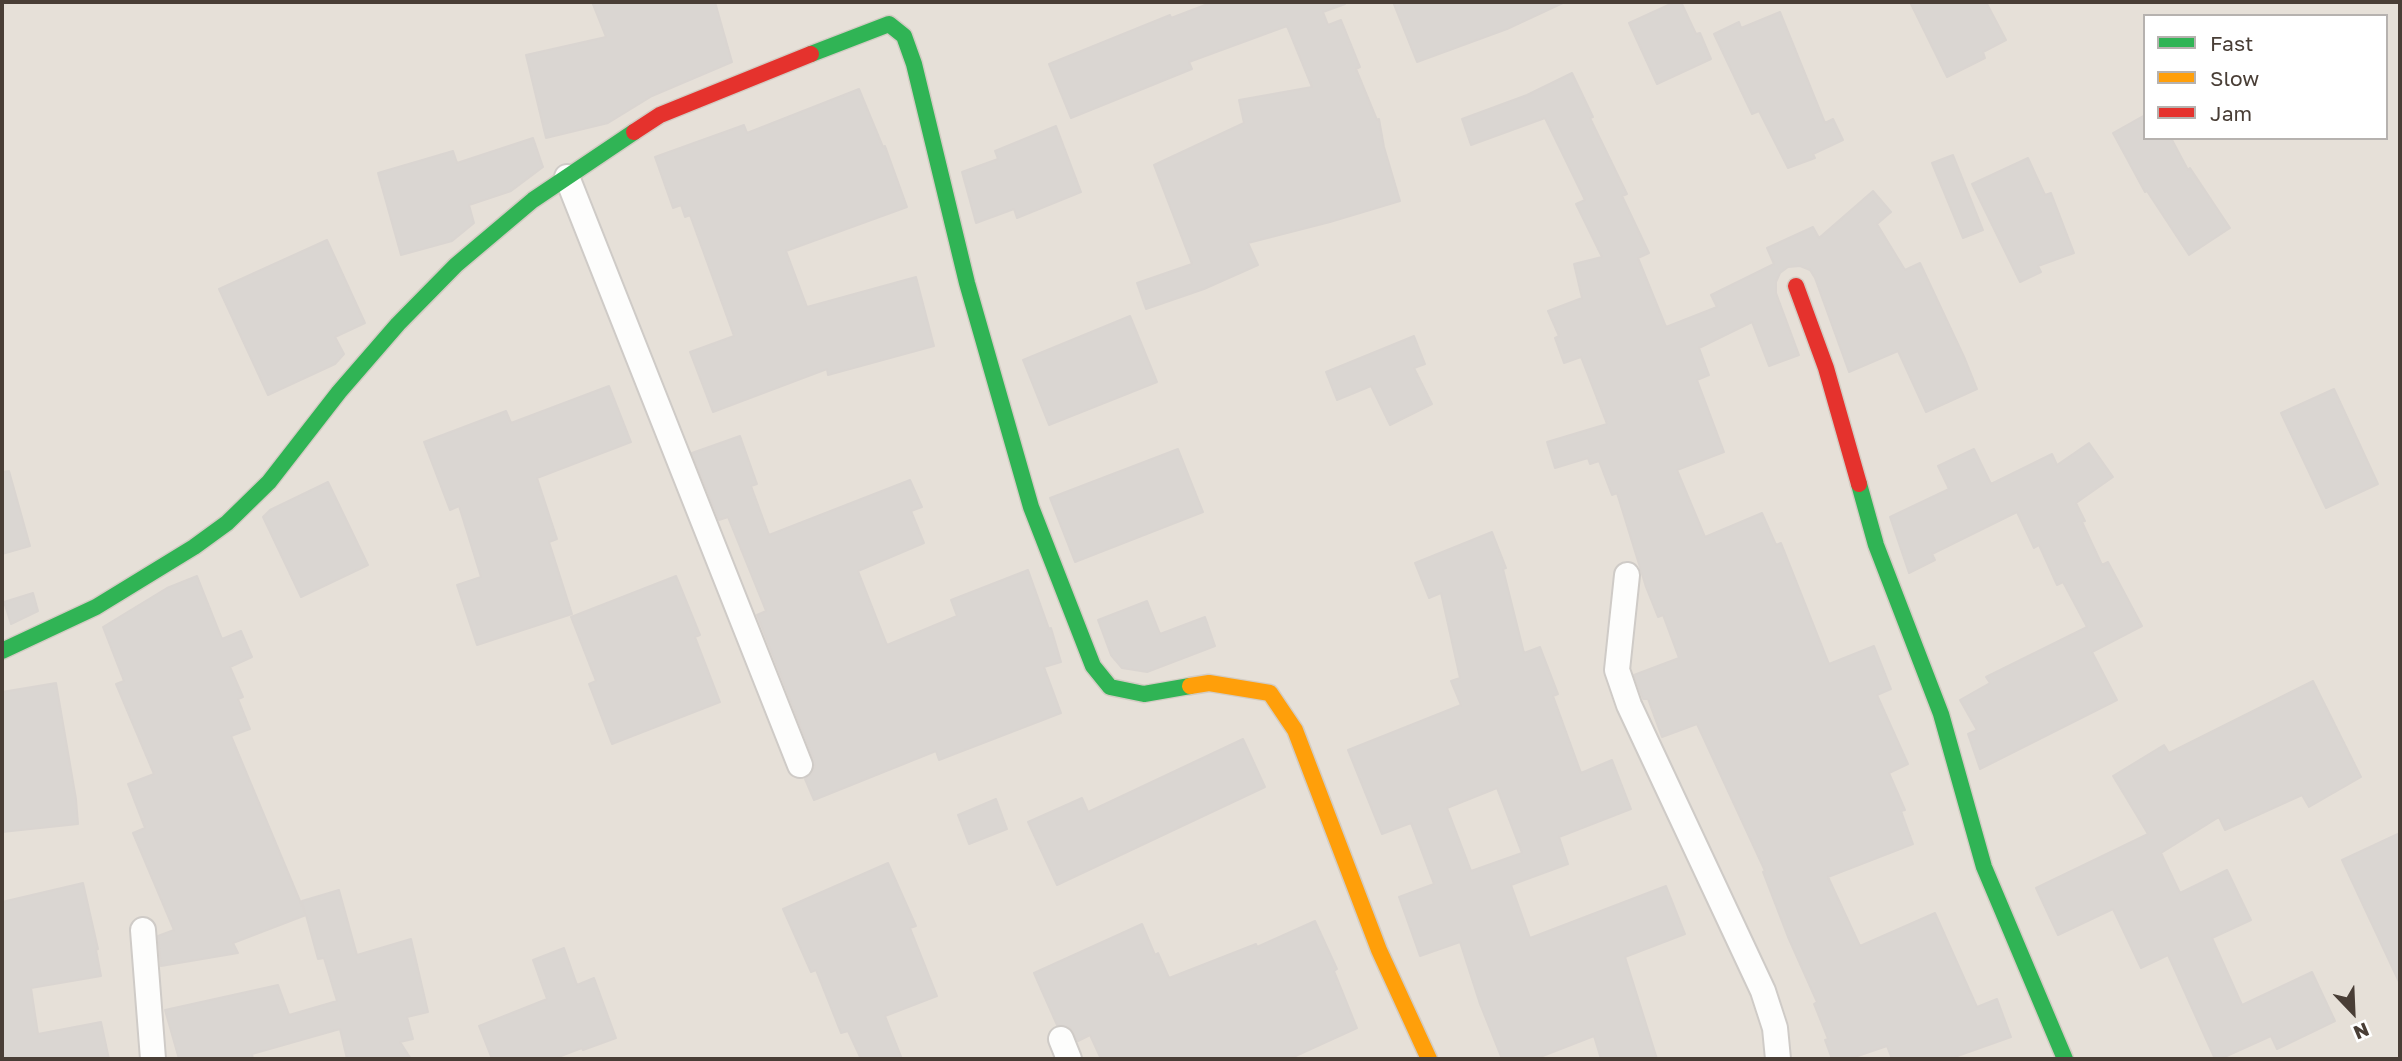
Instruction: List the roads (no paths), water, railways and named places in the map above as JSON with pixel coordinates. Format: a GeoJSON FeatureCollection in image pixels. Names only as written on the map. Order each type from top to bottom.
{"type":"FeatureCollection","features":[{"type":"Feature","properties":{"kind":"street"},"geometry":{"type":"LineString","coordinates":[[2,651],[96,607],[194,547],[227,523],[269,482],[339,392],[398,324],[456,265],[533,200],[606,149],[660,116],[742,80],[889,24],[904,36],[922,96],[967,283],[1031,507],[1093,666],[1110,687],[1144,694],[1209,683],[1269,693],[1295,730],[1379,950],[1429,1059]]}},
{"type":"Feature","properties":{"kind":"street"},"geometry":{"type":"LineString","coordinates":[[567,177],[800,765]]}},
{"type":"Feature","properties":{"kind":"street"},"geometry":{"type":"LineString","coordinates":[[1796,286],[1826,368],[1876,545],[1941,714],[1984,867],[2065,1059]]}},
{"type":"Feature","properties":{"kind":"street"},"geometry":{"type":"LineString","coordinates":[[1628,575],[1617,670],[1629,705],[1763,991],[1775,1028],[1777,1059]]}},
{"type":"Feature","properties":{"kind":"street"},"geometry":{"type":"LineString","coordinates":[[144,930],[153,1059]]}}]}
